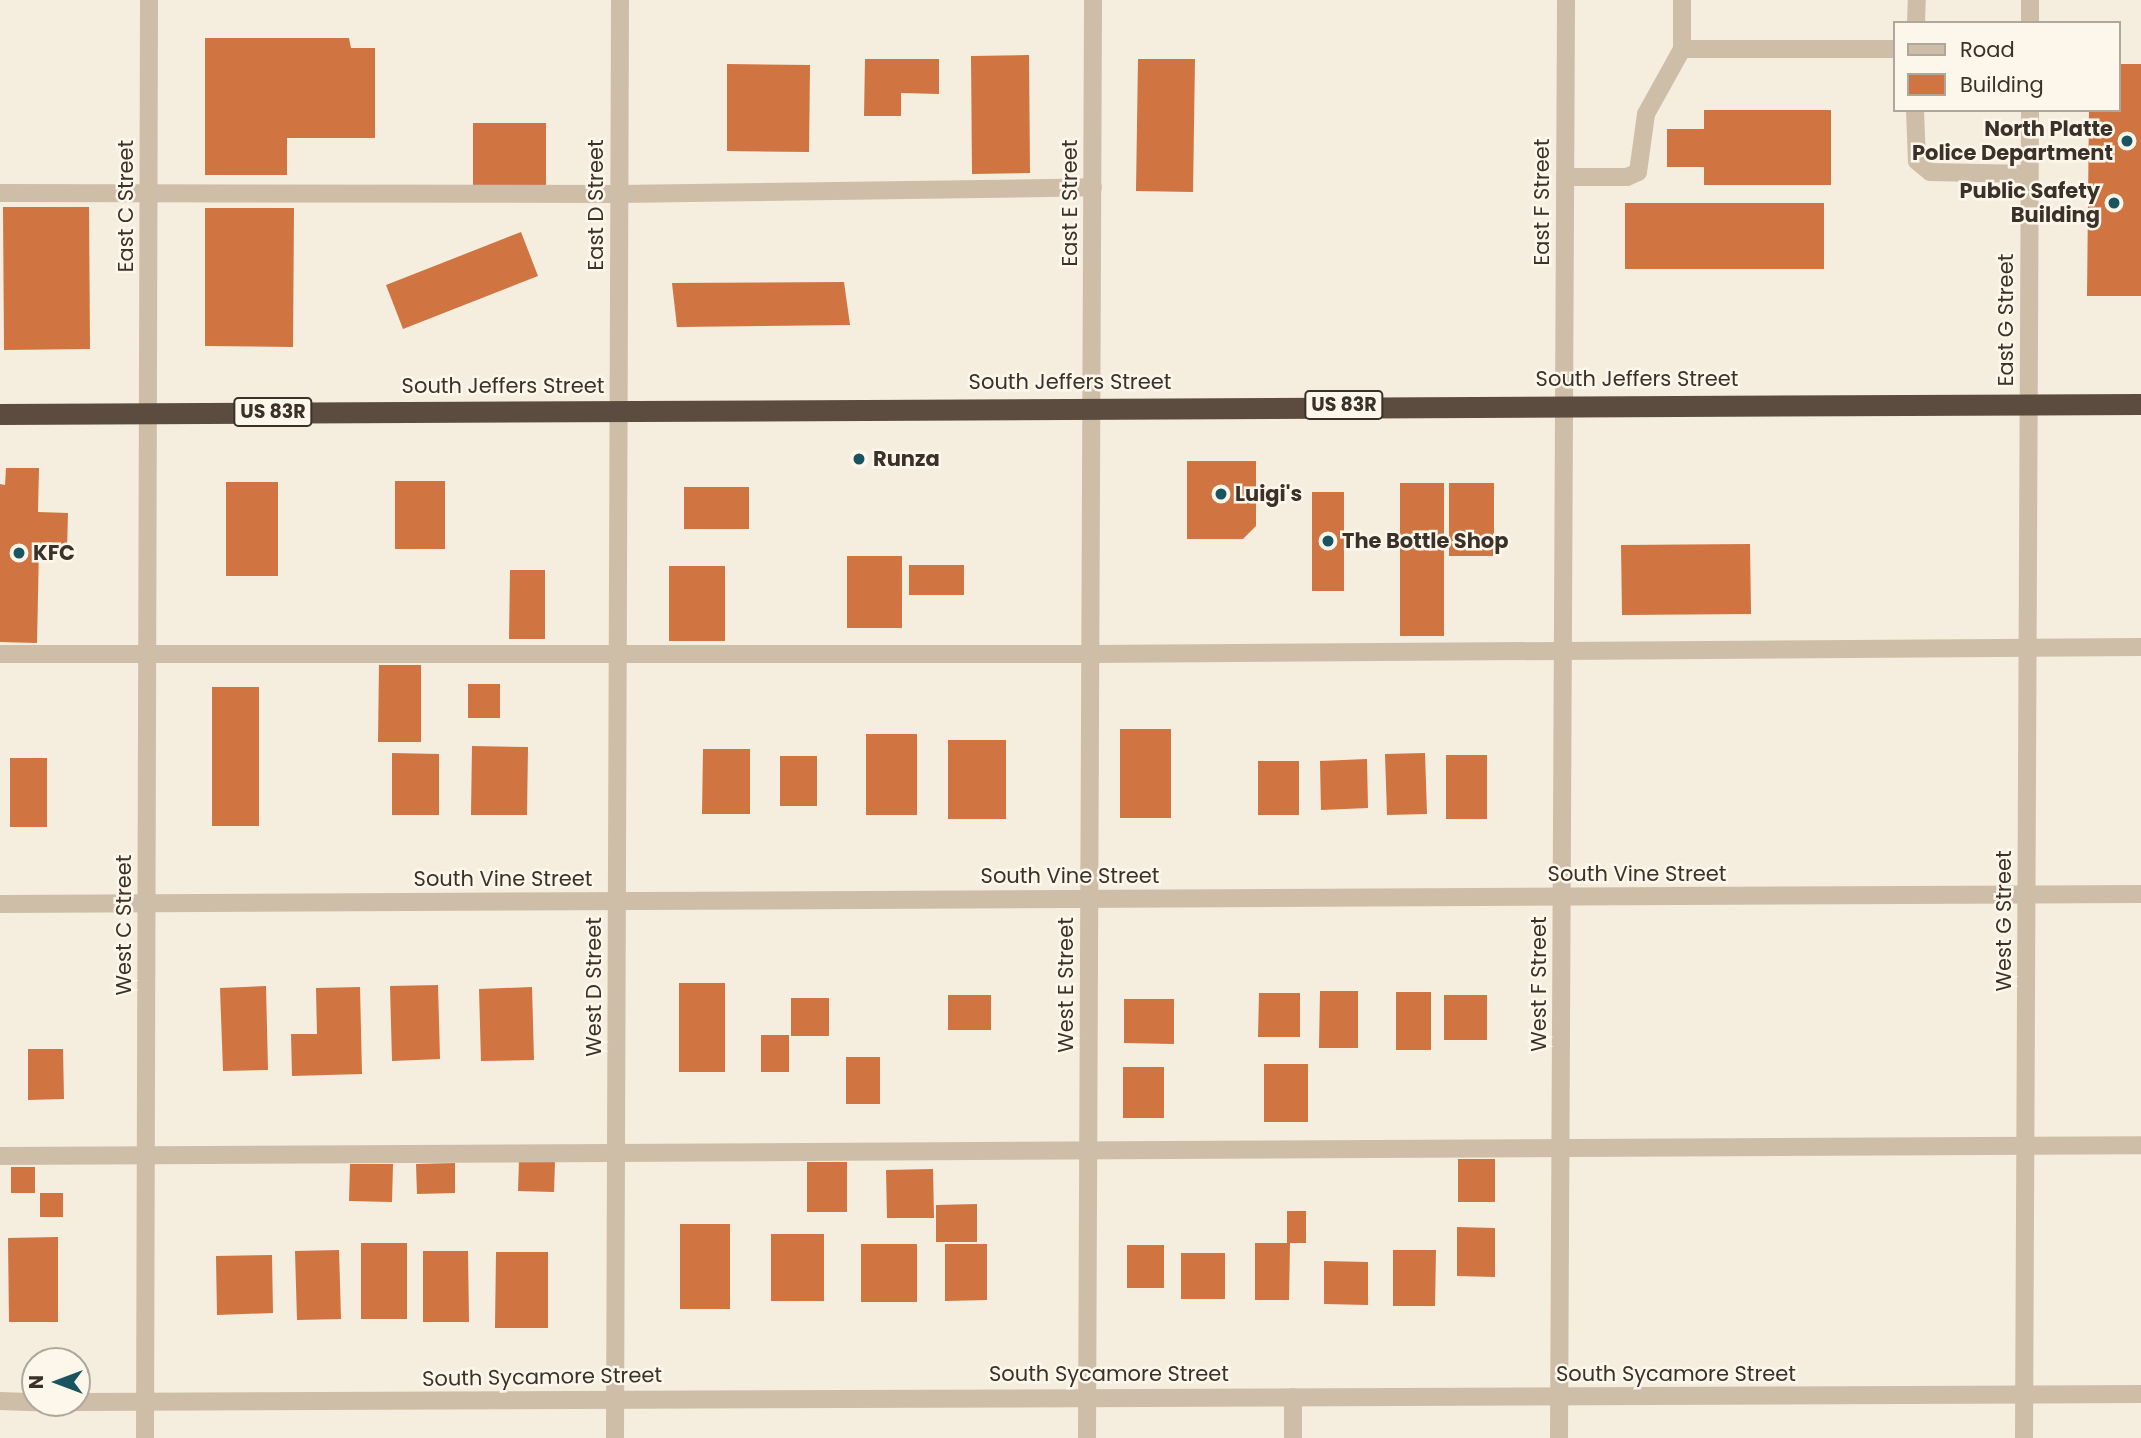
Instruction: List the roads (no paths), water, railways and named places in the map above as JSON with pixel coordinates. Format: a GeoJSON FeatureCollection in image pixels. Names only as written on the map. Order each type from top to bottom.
{"type":"FeatureCollection","features":[{"type":"Feature","properties":{"kind":"highway","name":"South Jeffers Street"},"geometry":{"type":"LineString","coordinates":[[0,414],[1564,404],[2141,404]]}},
{"type":"Feature","properties":{"kind":"street","name":"East C Street"},"geometry":{"type":"LineString","coordinates":[[149,0],[149,413]]}},
{"type":"Feature","properties":{"kind":"street","name":"East D Street"},"geometry":{"type":"LineString","coordinates":[[619,410],[620,0]]}},
{"type":"Feature","properties":{"kind":"street","name":"East E Street"},"geometry":{"type":"LineString","coordinates":[[1092,407],[1093,0]]}},
{"type":"Feature","properties":{"kind":"street","name":"East F Street"},"geometry":{"type":"LineString","coordinates":[[1564,404],[1566,0]]}},
{"type":"Feature","properties":{"kind":"street"},"geometry":{"type":"LineString","coordinates":[[1565,177],[1627,177],[1638,172],[1646,114],[1682,48],[1682,0]]}},
{"type":"Feature","properties":{"kind":"street"},"geometry":{"type":"LineString","coordinates":[[1916,21],[1917,0]]}},
{"type":"Feature","properties":{"kind":"street"},"geometry":{"type":"LineString","coordinates":[[2030,0],[2030,21]]}},
{"type":"Feature","properties":{"kind":"street"},"geometry":{"type":"LineString","coordinates":[[1682,48],[1892,49]]}},
{"type":"Feature","properties":{"kind":"street"},"geometry":{"type":"LineString","coordinates":[[1915,112],[1917,161],[1930,172],[2029,174]]}},
{"type":"Feature","properties":{"kind":"street","name":"East G Street"},"geometry":{"type":"LineString","coordinates":[[2028,403],[2029,112]]}},
{"type":"Feature","properties":{"kind":"street"},"geometry":{"type":"LineString","coordinates":[[0,193],[149,191],[618,194],[1093,187]]}},
{"type":"Feature","properties":{"kind":"street","name":"West G Street"},"geometry":{"type":"LineString","coordinates":[[2024,1438],[2028,403]]}},
{"type":"Feature","properties":{"kind":"street","name":"West F Street"},"geometry":{"type":"LineString","coordinates":[[1559,1438],[1564,404]]}},
{"type":"Feature","properties":{"kind":"street","name":"West E Street"},"geometry":{"type":"LineString","coordinates":[[1087,1438],[1092,407]]}},
{"type":"Feature","properties":{"kind":"street","name":"West D Street"},"geometry":{"type":"LineString","coordinates":[[615,1438],[619,410]]}},
{"type":"Feature","properties":{"kind":"street","name":"West C Street"},"geometry":{"type":"LineString","coordinates":[[145,1438],[149,413]]}},
{"type":"Feature","properties":{"kind":"street"},"geometry":{"type":"LineString","coordinates":[[0,654],[1091,654],[2141,647]]}},
{"type":"Feature","properties":{"kind":"street","name":"South Vine Street"},"geometry":{"type":"LineString","coordinates":[[0,904],[2141,894]]}},
{"type":"Feature","properties":{"kind":"street"},"geometry":{"type":"LineString","coordinates":[[0,1156],[2141,1145]]}},
{"type":"Feature","properties":{"kind":"street","name":"South Sycamore Street"},"geometry":{"type":"LineString","coordinates":[[91,1402],[1087,1396],[2141,1394]]}},
{"type":"Feature","properties":{"kind":"street"},"geometry":{"type":"LineString","coordinates":[[1293,1396],[1293,1438]]}},
{"type":"Feature","properties":{"kind":"street"},"geometry":{"type":"LineString","coordinates":[[0,1401],[21,1402]]}},
{"type":"Feature","properties":{"kind":"place","name":"North Platte Police Department"},"geometry":{"type":"Point","coordinates":[2127,141]}},
{"type":"Feature","properties":{"kind":"place","name":"Public Safety Building"},"geometry":{"type":"Point","coordinates":[2114,203]}},
{"type":"Feature","properties":{"kind":"place","name":"Runza"},"geometry":{"type":"Point","coordinates":[859,459]}},
{"type":"Feature","properties":{"kind":"place","name":"Luigi's"},"geometry":{"type":"Point","coordinates":[1221,494]}},
{"type":"Feature","properties":{"kind":"place","name":"The Bottle Shop"},"geometry":{"type":"Point","coordinates":[1328,541]}},
{"type":"Feature","properties":{"kind":"place","name":"KFC"},"geometry":{"type":"Point","coordinates":[19,553]}}]}
